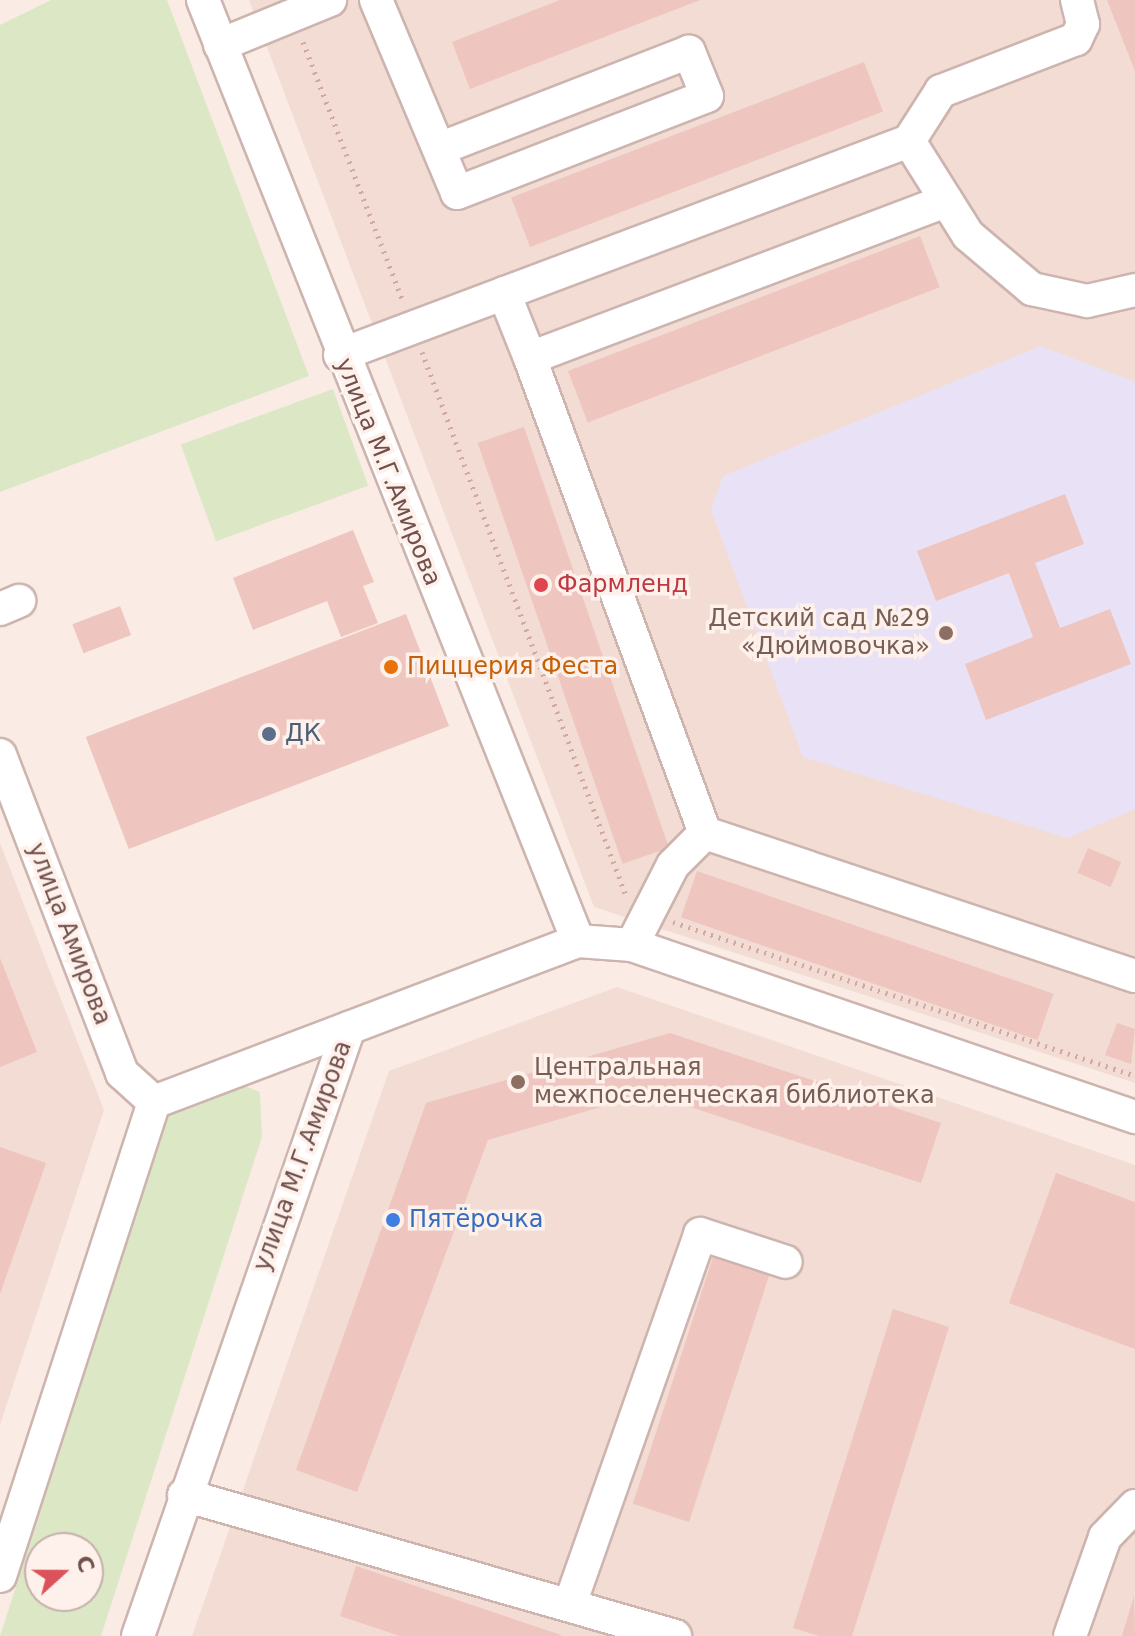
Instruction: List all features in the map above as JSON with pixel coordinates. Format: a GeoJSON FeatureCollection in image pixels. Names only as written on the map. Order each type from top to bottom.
{"type":"FeatureCollection","features":[{"type":"Feature","properties":{"kind":"street","name":"улица М.Г.Амирова"},"geometry":{"type":"LineString","coordinates":[[203,0],[340,355],[578,941]]}},
{"type":"Feature","properties":{"kind":"street"},"geometry":{"type":"LineString","coordinates":[[220,45],[330,0]]}},
{"type":"Feature","properties":{"kind":"street"},"geometry":{"type":"LineString","coordinates":[[376,0],[457,193],[707,96],[689,52],[439,149]]}},
{"type":"Feature","properties":{"kind":"street"},"geometry":{"type":"LineString","coordinates":[[340,355],[909,141],[941,91],[1076,39],[1083,24],[1077,0]]}},
{"type":"Feature","properties":{"kind":"street"},"geometry":{"type":"LineString","coordinates":[[909,141],[968,235],[1032,289],[1087,301],[1135,290]]}},
{"type":"Feature","properties":{"kind":"street"},"geometry":{"type":"LineString","coordinates":[[530,358],[946,201]]}},
{"type":"Feature","properties":{"kind":"street"},"geometry":{"type":"LineString","coordinates":[[504,293],[705,833]]}},
{"type":"Feature","properties":{"kind":"street","name":"улица Амирова"},"geometry":{"type":"LineString","coordinates":[[0,755],[122,1073],[154,1102]]}},
{"type":"Feature","properties":{"kind":"street"},"geometry":{"type":"LineString","coordinates":[[632,945],[673,865],[705,833]]}},
{"type":"Feature","properties":{"kind":"street"},"geometry":{"type":"LineString","coordinates":[[705,833],[1135,976]]}},
{"type":"Feature","properties":{"kind":"street"},"geometry":{"type":"LineString","coordinates":[[349,1028],[578,941],[632,945],[1135,1117]]}},
{"type":"Feature","properties":{"kind":"street","name":"улица М.Г.Амирова"},"geometry":{"type":"LineString","coordinates":[[154,1102],[349,1028]]}},
{"type":"Feature","properties":{"kind":"street","name":"улица М.Г.Амирова"},"geometry":{"type":"LineString","coordinates":[[138,1636],[213,1409],[349,1028]]}},
{"type":"Feature","properties":{"kind":"street"},"geometry":{"type":"LineString","coordinates":[[0,1576],[154,1102]]}},
{"type":"Feature","properties":{"kind":"street"},"geometry":{"type":"LineString","coordinates":[[570,1604],[700,1234],[786,1262]]}},
{"type":"Feature","properties":{"kind":"street"},"geometry":{"type":"LineString","coordinates":[[184,1495],[675,1636]]}},
{"type":"Feature","properties":{"kind":"street"},"geometry":{"type":"LineString","coordinates":[[1070,1636],[1105,1537],[1135,1506]]}},
{"type":"Feature","properties":{"kind":"shaded area"},"geometry":{"type":"Polygon","coordinates":[[[249,0],[1135,0],[1135,1083],[594,907],[249,0]]]}},
{"type":"Feature","properties":{"kind":"shaded area","name":"Детский сад №29 «Дюймовочка»"},"geometry":{"type":"Polygon","coordinates":[[[1041,346],[1135,382],[1135,809],[1067,838],[803,757],[711,510],[723,476],[1041,346]]]}},
{"type":"Feature","properties":{"kind":"shaded area"},"geometry":{"type":"Polygon","coordinates":[[[0,843],[104,1110],[0,1425],[0,843]]]}},
{"type":"Feature","properties":{"kind":"shaded area"},"geometry":{"type":"Polygon","coordinates":[[[617,987],[1135,1165],[1135,1636],[192,1636],[389,1071],[617,987]]]}},
{"type":"Feature","properties":{"kind":"green space"},"geometry":{"type":"Polygon","coordinates":[[[51,0],[167,0],[309,376],[0,492],[0,25],[51,0]]]}},
{"type":"Feature","properties":{"kind":"green space"},"geometry":{"type":"Polygon","coordinates":[[[333,389],[368,486],[216,541],[181,444],[333,389]]]}},
{"type":"Feature","properties":{"kind":"green space"},"geometry":{"type":"Polygon","coordinates":[[[219,1076],[260,1092],[262,1137],[101,1636],[0,1636],[24,1562],[24,1612],[104,1612],[104,1532],[34,1532],[172,1105],[219,1076]]]}},
{"type":"Feature","properties":{"kind":"building"},"geometry":{"type":"Polygon","coordinates":[[[560,0],[700,0],[470,89],[452,42],[560,0]]]}},
{"type":"Feature","properties":{"kind":"building"},"geometry":{"type":"Polygon","coordinates":[[[1107,0],[1135,0],[1135,71],[1107,0]]]}},
{"type":"Feature","properties":{"kind":"building"},"geometry":{"type":"Polygon","coordinates":[[[864,62],[883,111],[530,247],[511,197],[864,62]]]}},
{"type":"Feature","properties":{"kind":"building"},"geometry":{"type":"Polygon","coordinates":[[[920,236],[940,287],[588,422],[568,371],[920,236]]]}},
{"type":"Feature","properties":{"kind":"building"},"geometry":{"type":"Polygon","coordinates":[[[524,427],[669,848],[623,864],[478,443],[524,427]]]}},
{"type":"Feature","properties":{"kind":"building"},"geometry":{"type":"Polygon","coordinates":[[[1065,494],[1084,544],[1035,563],[1060,628],[1110,609],[1131,664],[986,720],[965,664],[1033,637],[1009,573],[936,601],[917,551],[1065,494]]]}},
{"type":"Feature","properties":{"kind":"building"},"geometry":{"type":"Polygon","coordinates":[[[353,530],[374,582],[363,586],[378,623],[341,637],[327,601],[253,630],[233,578],[353,530]]]}},
{"type":"Feature","properties":{"kind":"building"},"geometry":{"type":"Polygon","coordinates":[[[120,606],[131,635],[83,653],[72,624],[120,606]]]}},
{"type":"Feature","properties":{"kind":"building","name":"ДК"},"geometry":{"type":"Polygon","coordinates":[[[406,614],[449,726],[129,849],[86,737],[406,614]]]}},
{"type":"Feature","properties":{"kind":"building"},"geometry":{"type":"Polygon","coordinates":[[[1088,848],[1121,862],[1111,887],[1077,873],[1088,848]]]}},
{"type":"Feature","properties":{"kind":"building"},"geometry":{"type":"Polygon","coordinates":[[[697,871],[1053,994],[1038,1040],[681,917],[697,871]]]}},
{"type":"Feature","properties":{"kind":"building"},"geometry":{"type":"Polygon","coordinates":[[[0,958],[37,1052],[0,1067],[0,958]]]}},
{"type":"Feature","properties":{"kind":"building"},"geometry":{"type":"Polygon","coordinates":[[[1117,1023],[1135,1029],[1131,1064],[1105,1055],[1117,1023]]]}},
{"type":"Feature","properties":{"kind":"building"},"geometry":{"type":"Polygon","coordinates":[[[670,1033],[941,1123],[921,1183],[648,1093],[488,1140],[357,1492],[296,1470],[426,1103],[670,1033]]]}},
{"type":"Feature","properties":{"kind":"building"},"geometry":{"type":"Polygon","coordinates":[[[0,1147],[46,1163],[0,1294],[0,1147]]]}},
{"type":"Feature","properties":{"kind":"building"},"geometry":{"type":"Polygon","coordinates":[[[1056,1173],[1135,1202],[1135,1349],[1009,1303],[1056,1173]]]}},
{"type":"Feature","properties":{"kind":"building"},"geometry":{"type":"Polygon","coordinates":[[[716,1248],[772,1266],[689,1522],[633,1504],[716,1248]]]}},
{"type":"Feature","properties":{"kind":"building"},"geometry":{"type":"Polygon","coordinates":[[[893,1309],[949,1327],[852,1636],[819,1636],[793,1628],[893,1309]]]}},
{"type":"Feature","properties":{"kind":"building"},"geometry":{"type":"Polygon","coordinates":[[[356,1566],[561,1636],[400,1636],[340,1616],[356,1566]]]}},
{"type":"Feature","properties":{"kind":"building"},"geometry":{"type":"Polygon","coordinates":[[[1134,1596],[1135,1636],[1122,1636],[1134,1596]]]}},
{"type":"Feature","properties":{"kind":"place","name":"Фармленд"},"geometry":{"type":"Point","coordinates":[541,585]}},
{"type":"Feature","properties":{"kind":"place","name":"Детский сад №29 «Дюймовочка»"},"geometry":{"type":"Point","coordinates":[946,633]}},
{"type":"Feature","properties":{"kind":"place","name":"Пиццерия Феста"},"geometry":{"type":"Point","coordinates":[391,667]}},
{"type":"Feature","properties":{"kind":"place","name":"ДК"},"geometry":{"type":"Point","coordinates":[269,734]}},
{"type":"Feature","properties":{"kind":"place","name":"Центральная межпоселенческая библиотека"},"geometry":{"type":"Point","coordinates":[518,1082]}},
{"type":"Feature","properties":{"kind":"place","name":"Пятёрочка"},"geometry":{"type":"Point","coordinates":[393,1220]}}]}
